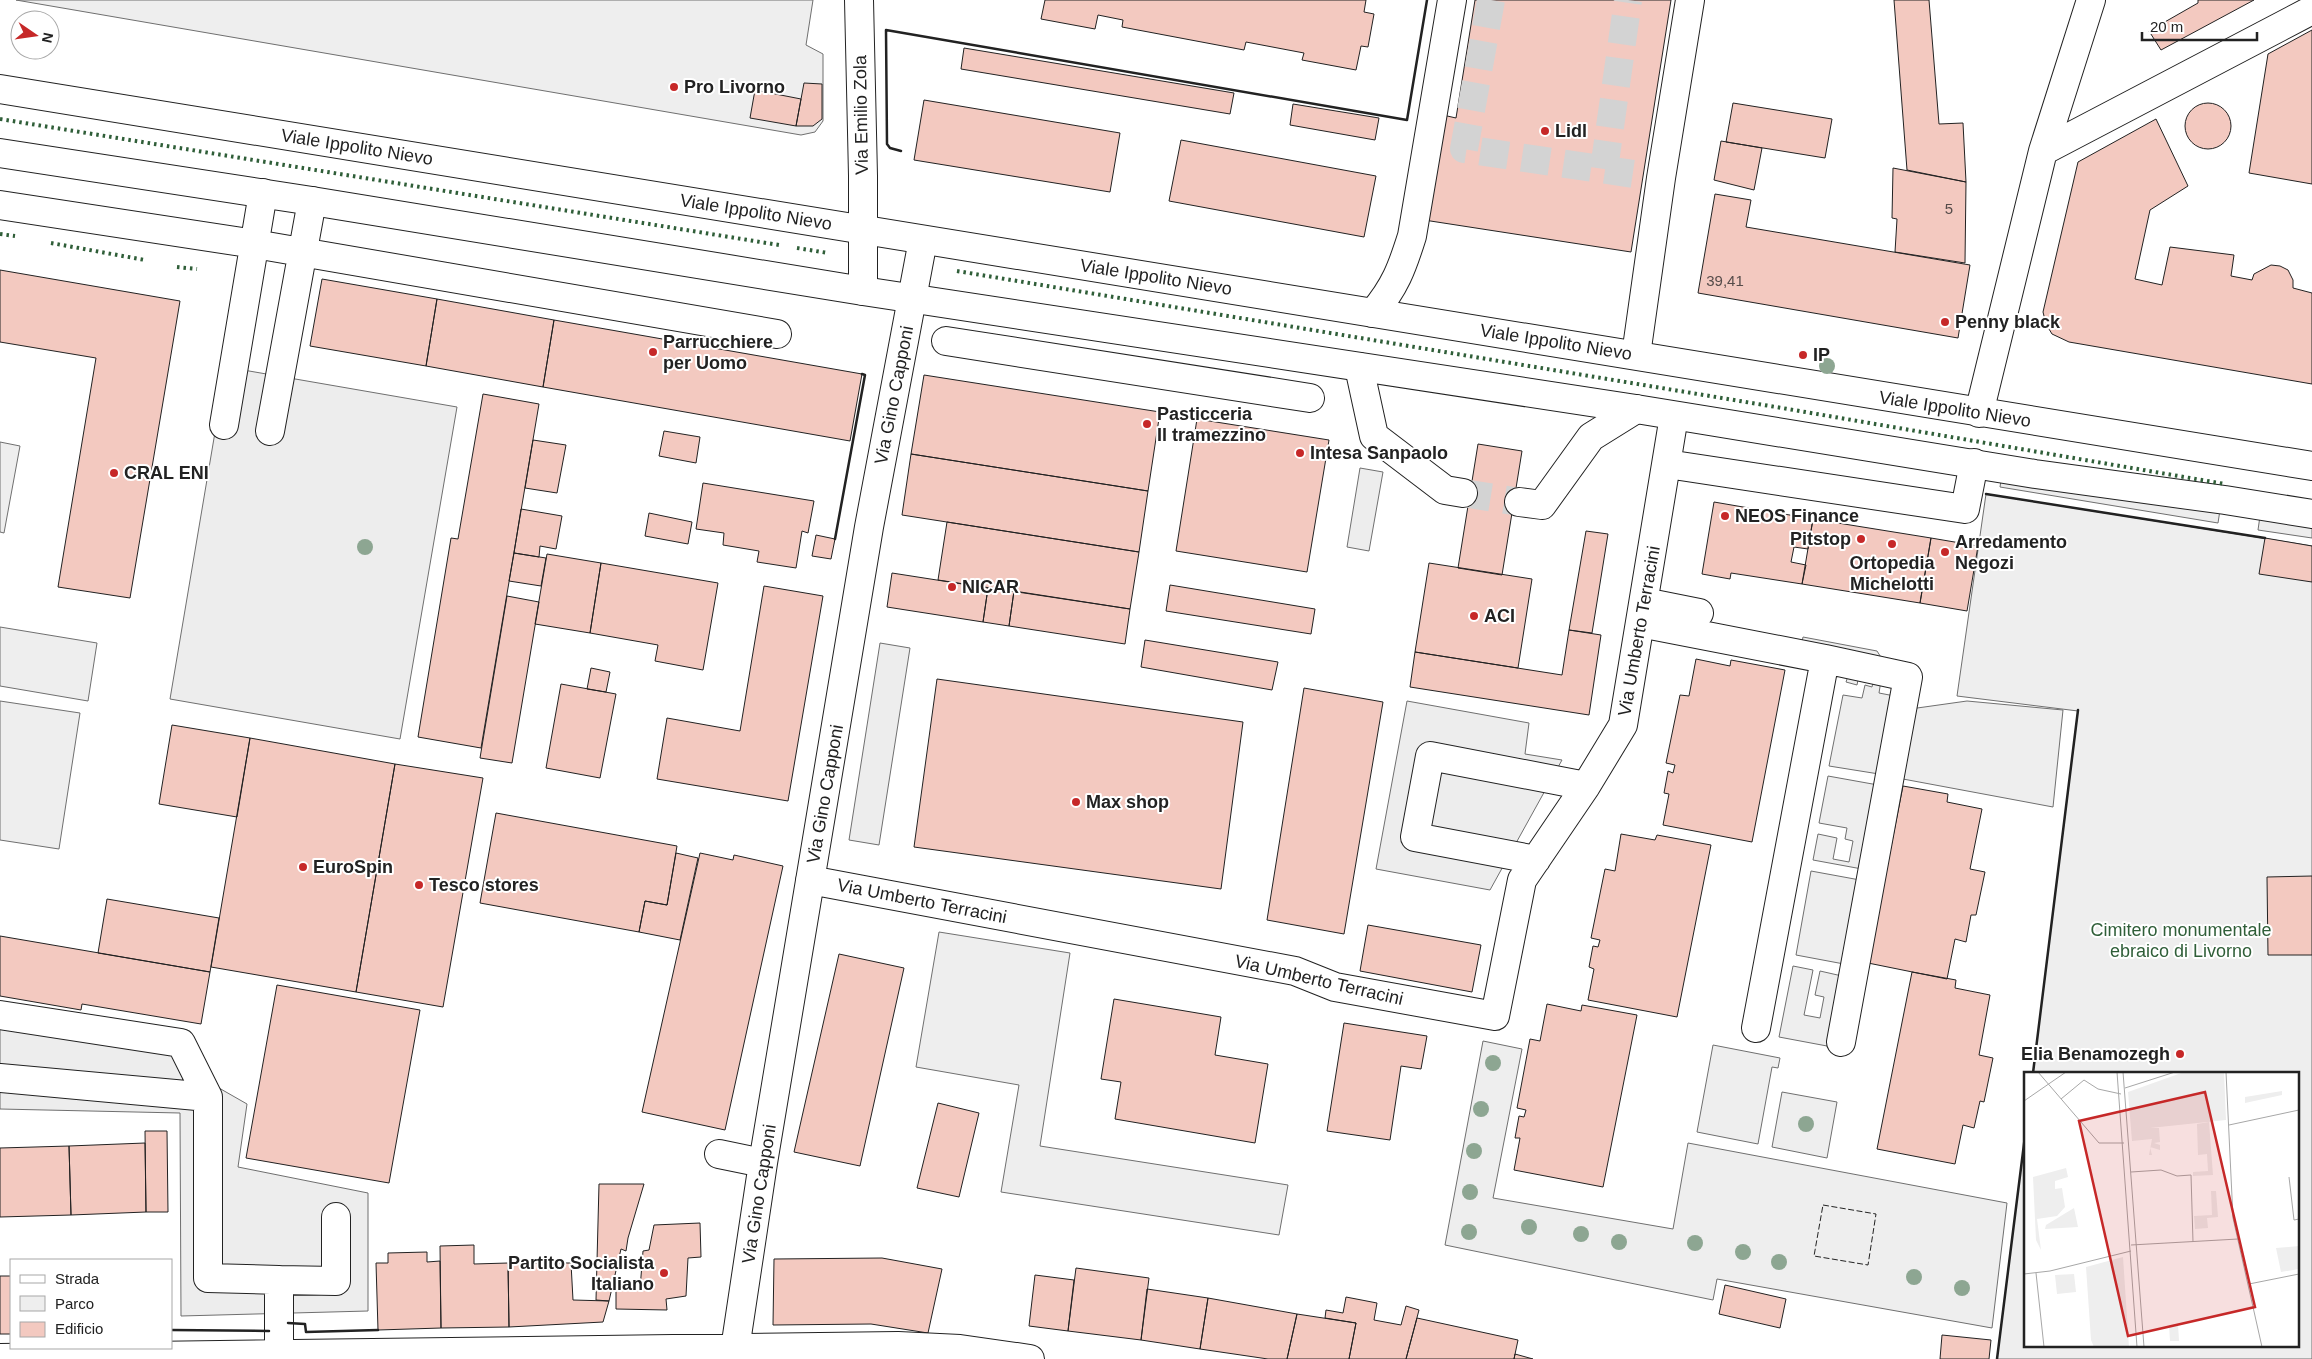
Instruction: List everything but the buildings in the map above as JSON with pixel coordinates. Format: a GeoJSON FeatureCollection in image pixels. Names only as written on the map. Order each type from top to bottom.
{"type":"FeatureCollection","features":[{"type":"Feature","properties":{"kind":"main road","name":"Via Emilio Zola"},"geometry":{"type":"LineString","coordinates":[[859,0],[863,291]]}},
{"type":"Feature","properties":{"kind":"main road"},"geometry":{"type":"LineString","coordinates":[[1373,313],[1390,293],[1404,263],[1412,236],[1452,0]]}},
{"type":"Feature","properties":{"kind":"main road"},"geometry":{"type":"LineString","coordinates":[[1636,355],[1645,301],[1652,235],[1690,0]]}},
{"type":"Feature","properties":{"kind":"main road"},"geometry":{"type":"LineString","coordinates":[[1979,413],[2043,151],[2091,0]]}},
{"type":"Feature","properties":{"kind":"main road"},"geometry":{"type":"LineString","coordinates":[[2043,151],[2312,10]]}},
{"type":"Feature","properties":{"kind":"main road","name":"Viale Ippolito Nievo"},"geometry":{"type":"LineString","coordinates":[[0,89],[2312,466]]}},
{"type":"Feature","properties":{"kind":"main road"},"geometry":{"type":"LineString","coordinates":[[0,153],[263,193],[912,299],[1636,409],[2035,474],[2312,514]]}},
{"type":"Feature","properties":{"kind":"main road"},"geometry":{"type":"LineString","coordinates":[[224,425],[263,193]]}},
{"type":"Feature","properties":{"kind":"main road"},"geometry":{"type":"LineString","coordinates":[[270,432],[312,201]]}},
{"type":"Feature","properties":{"kind":"main road"},"geometry":{"type":"LineString","coordinates":[[0,205],[255,244],[777,334]]}},
{"type":"Feature","properties":{"kind":"main road","name":"Via Gino Capponi"},"geometry":{"type":"LineString","coordinates":[[735,1349],[763,1163],[869,527],[923,240]]}},
{"type":"Feature","properties":{"kind":"main road"},"geometry":{"type":"LineString","coordinates":[[946,341],[1310,398]]}},
{"type":"Feature","properties":{"kind":"main road"},"geometry":{"type":"LineString","coordinates":[[1359,367],[1374,436],[1445,490],[1463,493]]}},
{"type":"Feature","properties":{"kind":"main road"},"geometry":{"type":"LineString","coordinates":[[1519,502],[1542,505],[1591,437],[1636,409]]}},
{"type":"Feature","properties":{"kind":"main road","name":"Via Umberto Terracini"},"geometry":{"type":"LineString","coordinates":[[810,880],[1295,971],[1335,987],[1495,1016],[1522,880],[1586,786],[1623,725],[1674,416]]}},
{"type":"Feature","properties":{"kind":"main road"},"geometry":{"type":"LineString","coordinates":[[1667,464],[1965,509],[1974,463]]}},
{"type":"Feature","properties":{"kind":"main road"},"geometry":{"type":"LineString","coordinates":[[1642,612],[1698,613]]}},
{"type":"Feature","properties":{"kind":"main road"},"geometry":{"type":"LineString","coordinates":[[1642,612],[1825,660],[1908,677],[1841,1042]]}},
{"type":"Feature","properties":{"kind":"main road"},"geometry":{"type":"LineString","coordinates":[[1756,1028],[1825,660]]}},
{"type":"Feature","properties":{"kind":"main road"},"geometry":{"type":"LineString","coordinates":[[1536,860],[1415,837],[1430,756],[1586,786]]}},
{"type":"Feature","properties":{"kind":"main road"},"geometry":{"type":"LineString","coordinates":[[0,1015],[181,1043],[208,1097],[208,1278],[336,1281],[336,1217]]}},
{"type":"Feature","properties":{"kind":"main road"},"geometry":{"type":"LineString","coordinates":[[0,1078],[208,1097]]}},
{"type":"Feature","properties":{"kind":"main road"},"geometry":{"type":"LineString","coordinates":[[720,1154],[763,1163]]}},
{"type":"Feature","properties":{"kind":"main road"},"geometry":{"type":"LineString","coordinates":[[279,1280],[279,1353]]}},
{"type":"Feature","properties":{"kind":"main road"},"geometry":{"type":"LineString","coordinates":[[0,1358],[248,1356],[279,1353],[907,1347],[960,1349],[1030,1359]]}},
{"type":"Feature","properties":{"kind":"green space","name":"Pro Livorno"},"geometry":{"type":"Polygon","coordinates":[[[16,0],[813,0],[806,45],[823,54],[823,121],[815,132],[801,135],[16,0]]]}},
{"type":"Feature","properties":{"kind":"green space"},"geometry":{"type":"Polygon","coordinates":[[[0,442],[20,446],[4,533],[0,532],[0,442]]]}},
{"type":"Feature","properties":{"kind":"green space","name":"Cimitero monumentale ebraico di Livorno"},"geometry":{"type":"Polygon","coordinates":[[[1986,494],[2312,546],[2312,1359],[1997,1359],[2024,1144],[2024,1346],[2300,1346],[2300,1072],[2033,1072],[2078,711],[1957,696],[1986,494]]]}},
{"type":"Feature","properties":{"kind":"green space"},"geometry":{"type":"Polygon","coordinates":[[[0,627],[97,643],[88,701],[0,686],[0,627]]]}},
{"type":"Feature","properties":{"kind":"green space"},"geometry":{"type":"Polygon","coordinates":[[[1803,637],[1877,651],[1884,662],[1879,693],[1905,698],[1903,710],[1967,701],[2063,710],[2053,807],[1903,779],[1913,723],[1879,774],[1829,766],[1843,695],[1862,698],[1865,685],[1872,687],[1876,668],[1861,665],[1857,685],[1846,682],[1848,676],[1797,666],[1803,637]]]}},
{"type":"Feature","properties":{"kind":"green space"},"geometry":{"type":"Polygon","coordinates":[[[0,701],[80,713],[59,849],[0,840],[0,701]]]}},
{"type":"Feature","properties":{"kind":"green space"},"geometry":{"type":"Polygon","coordinates":[[[1828,776],[1878,785],[1862,869],[1813,860],[1818,834],[1837,838],[1833,859],[1849,862],[1853,841],[1845,839],[1847,828],[1819,823],[1828,776]]]}},
{"type":"Feature","properties":{"kind":"green space"},"geometry":{"type":"Polygon","coordinates":[[[1811,871],[1860,880],[1844,964],[1796,955],[1811,871]]]}},
{"type":"Feature","properties":{"kind":"green space"},"geometry":{"type":"Polygon","coordinates":[[[939,932],[1070,953],[1040,1146],[1288,1185],[1279,1235],[1001,1192],[1019,1085],[916,1067],[939,932]]]}},
{"type":"Feature","properties":{"kind":"green space"},"geometry":{"type":"Polygon","coordinates":[[[1793,966],[1813,970],[1804,1015],[1820,1018],[1824,997],[1815,995],[1820,971],[1842,976],[1827,1046],[1779,1037],[1793,966]]]}},
{"type":"Feature","properties":{"kind":"green space"},"geometry":{"type":"Polygon","coordinates":[[[1483,1041],[1522,1049],[1493,1198],[1673,1229],[1688,1143],[2007,1203],[1992,1328],[1717,1279],[1713,1300],[1445,1245],[1483,1041]]]}},
{"type":"Feature","properties":{"kind":"green space"},"geometry":{"type":"Polygon","coordinates":[[[1713,1045],[1780,1058],[1778,1068],[1772,1067],[1758,1144],[1697,1132],[1713,1045]]]}},
{"type":"Feature","properties":{"kind":"green space"},"geometry":{"type":"Polygon","coordinates":[[[1782,1092],[1837,1102],[1827,1158],[1772,1147],[1782,1092]]]}},
{"type":"Feature","properties":{"kind":"shaded area"},"geometry":{"type":"Polygon","coordinates":[[[226,367],[457,407],[400,739],[170,699],[226,367]]]}},
{"type":"Feature","properties":{"kind":"shaded area"},"geometry":{"type":"Polygon","coordinates":[[[1360,468],[1383,472],[1369,551],[1347,547],[1360,468]]]}},
{"type":"Feature","properties":{"kind":"shaded area"},"geometry":{"type":"Polygon","coordinates":[[[2002,474],[2220,510],[2218,523],[2000,487],[2002,474]]]}},
{"type":"Feature","properties":{"kind":"shaded area"},"geometry":{"type":"Polygon","coordinates":[[[2260,516],[2312,524],[2312,538],[2258,530],[2260,516]]]}},
{"type":"Feature","properties":{"kind":"shaded area"},"geometry":{"type":"Polygon","coordinates":[[[880,643],[910,648],[879,845],[849,840],[880,643]]]}},
{"type":"Feature","properties":{"kind":"shaded area"},"geometry":{"type":"Polygon","coordinates":[[[1407,701],[1529,723],[1525,754],[1562,760],[1490,890],[1376,869],[1407,701]]]}},
{"type":"Feature","properties":{"kind":"shaded area"},"geometry":{"type":"Polygon","coordinates":[[[0,1013],[186,1043],[184,1068],[247,1104],[238,1167],[368,1193],[368,1311],[181,1316],[180,1113],[0,1109],[0,1013]]]}},
{"type":"Feature","properties":{"kind":"tunnel"},"geometry":{"type":"LineString","coordinates":[[1491,0],[1464,149],[1661,178]]}},
{"type":"Feature","properties":{"kind":"tunnel"},"geometry":{"type":"LineString","coordinates":[[1604,169],[1628,0]]}},
{"type":"Feature","properties":{"kind":"tunnel"},"geometry":{"type":"LineString","coordinates":[[1463,493],[1519,502]]}},
{"type":"Feature","properties":{"kind":"hedge"},"geometry":{"type":"LineString","coordinates":[[0,119],[779,245]]}},
{"type":"Feature","properties":{"kind":"hedge"},"geometry":{"type":"LineString","coordinates":[[0,234],[15,236]]}},
{"type":"Feature","properties":{"kind":"hedge"},"geometry":{"type":"LineString","coordinates":[[51,243],[145,260]]}},
{"type":"Feature","properties":{"kind":"hedge"},"geometry":{"type":"LineString","coordinates":[[797,248],[828,253]]}},
{"type":"Feature","properties":{"kind":"hedge"},"geometry":{"type":"LineString","coordinates":[[177,267],[197,269]]}},
{"type":"Feature","properties":{"kind":"hedge"},"geometry":{"type":"LineString","coordinates":[[957,271],[1782,408],[2225,484]]}},
{"type":"Feature","properties":{"kind":"fence"},"geometry":{"type":"LineString","coordinates":[[1823,1205],[1876,1214],[1868,1265],[1814,1256],[1823,1205]]}},
{"type":"Feature","properties":{"kind":"wall"},"geometry":{"type":"LineString","coordinates":[[901,151],[890,148],[887,144],[886,30],[1407,120],[1427,0]]}},
{"type":"Feature","properties":{"kind":"wall"},"geometry":{"type":"LineString","coordinates":[[835,539],[865,375],[862,374]]}},
{"type":"Feature","properties":{"kind":"wall"},"geometry":{"type":"LineString","coordinates":[[1986,494],[2265,538]]}},
{"type":"Feature","properties":{"kind":"wall"},"geometry":{"type":"LineString","coordinates":[[2033,1072],[2078,710]]}},
{"type":"Feature","properties":{"kind":"wall"},"geometry":{"type":"LineString","coordinates":[[1997,1359],[2024,1144]]}},
{"type":"Feature","properties":{"kind":"wall"},"geometry":{"type":"LineString","coordinates":[[288,1323],[305,1324],[306,1332],[378,1330]]}},
{"type":"Feature","properties":{"kind":"wall"},"geometry":{"type":"LineString","coordinates":[[172,1330],[269,1331]]}},
{"type":"Feature","properties":{"kind":"place","name":"Pro Livorno"},"geometry":{"type":"Point","coordinates":[674,87]}},
{"type":"Feature","properties":{"kind":"place","name":"Lidl"},"geometry":{"type":"Point","coordinates":[1545,131]}},
{"type":"Feature","properties":{"kind":"place","name":"Penny black"},"geometry":{"type":"Point","coordinates":[1945,322]}},
{"type":"Feature","properties":{"kind":"place","name":"Parrucchiere per Uomo"},"geometry":{"type":"Point","coordinates":[653,352]}},
{"type":"Feature","properties":{"kind":"place","name":"IP"},"geometry":{"type":"Point","coordinates":[1803,355]}},
{"type":"Feature","properties":{"kind":"place","name":"Pasticceria Il tramezzino"},"geometry":{"type":"Point","coordinates":[1147,424]}},
{"type":"Feature","properties":{"kind":"place","name":"Intesa Sanpaolo"},"geometry":{"type":"Point","coordinates":[1300,453]}},
{"type":"Feature","properties":{"kind":"place","name":"CRAL ENI"},"geometry":{"type":"Point","coordinates":[114,473]}},
{"type":"Feature","properties":{"kind":"place","name":"NEOS Finance"},"geometry":{"type":"Point","coordinates":[1725,516]}},
{"type":"Feature","properties":{"kind":"place","name":"Pitstop"},"geometry":{"type":"Point","coordinates":[1861,539]}},
{"type":"Feature","properties":{"kind":"place","name":"Ortopedia Michelotti"},"geometry":{"type":"Point","coordinates":[1892,544]}},
{"type":"Feature","properties":{"kind":"place","name":"Arredamento Negozi"},"geometry":{"type":"Point","coordinates":[1945,552]}},
{"type":"Feature","properties":{"kind":"place","name":"NICAR"},"geometry":{"type":"Point","coordinates":[952,587]}},
{"type":"Feature","properties":{"kind":"place","name":"ACI"},"geometry":{"type":"Point","coordinates":[1474,616]}},
{"type":"Feature","properties":{"kind":"place","name":"Max shop"},"geometry":{"type":"Point","coordinates":[1076,802]}},
{"type":"Feature","properties":{"kind":"place","name":"EuroSpin"},"geometry":{"type":"Point","coordinates":[303,867]}},
{"type":"Feature","properties":{"kind":"place","name":"Tesco stores"},"geometry":{"type":"Point","coordinates":[419,885]}},
{"type":"Feature","properties":{"kind":"place","name":"Elia Benamozegh"},"geometry":{"type":"Point","coordinates":[2180,1054]}},
{"type":"Feature","properties":{"kind":"place","name":"Partito Socialista Italiano"},"geometry":{"type":"Point","coordinates":[664,1273]}}]}
